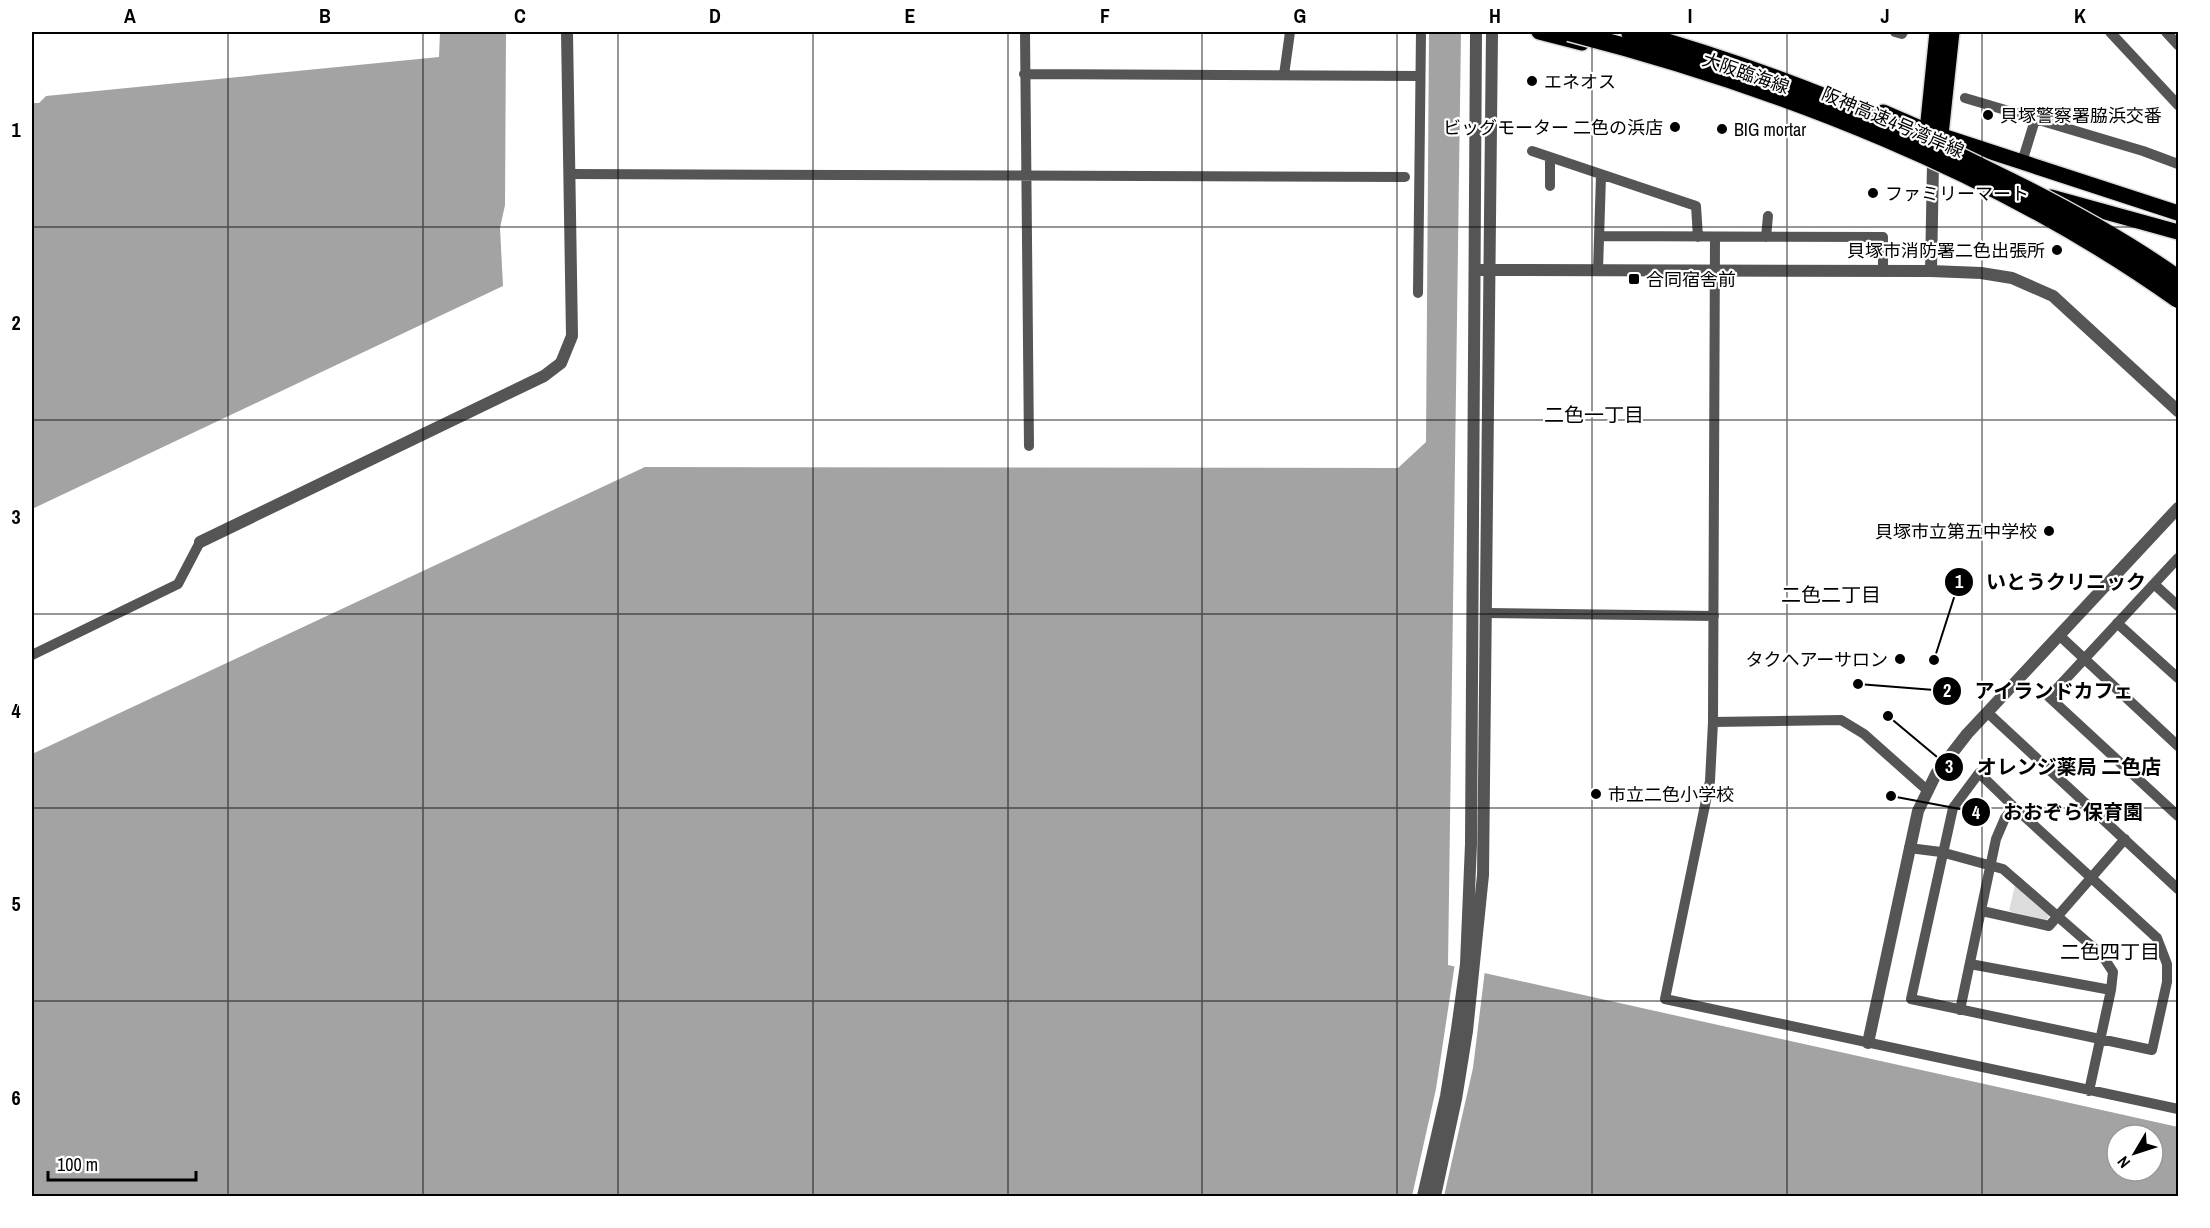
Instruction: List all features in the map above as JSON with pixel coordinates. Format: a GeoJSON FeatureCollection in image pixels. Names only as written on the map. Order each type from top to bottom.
{"type":"FeatureCollection","features":[{"type":"Feature","properties":{"kind":"highway","name":"阪神高速4号湾岸線"},"geometry":{"type":"LineString","coordinates":[[1569,32],[1705,71],[1774,95],[1941,164],[2080,236],[2178,299]]}},
{"type":"Feature","properties":{"kind":"highway","name":"阪神高速4号湾岸線"},"geometry":{"type":"LineString","coordinates":[[1630,32],[1779,80],[1898,128],[2078,217],[2127,244],[2178,279]]}},
{"type":"Feature","properties":{"kind":"main road","name":"大阪臨海線"},"geometry":{"type":"LineString","coordinates":[[1539,32],[1620,53],[1742,91],[1933,164],[2178,232]]}},
{"type":"Feature","properties":{"kind":"main road","name":"大阪臨海線"},"geometry":{"type":"LineString","coordinates":[[1657,32],[1758,64],[1927,131],[2178,213]]}},
{"type":"Feature","properties":{"kind":"main road"},"geometry":{"type":"LineString","coordinates":[[1933,164],[1927,131],[1937,32]]}},
{"type":"Feature","properties":{"kind":"main road"},"geometry":{"type":"LineString","coordinates":[[1933,164],[1943,136],[1952,32]]}},
{"type":"Feature","properties":{"kind":"street"},"geometry":{"type":"LineString","coordinates":[[32,655],[178,584],[200,542],[543,376],[561,363],[572,336],[567,32]]}},
{"type":"Feature","properties":{"kind":"street"},"geometry":{"type":"LineString","coordinates":[[1024,32],[1029,446]]}},
{"type":"Feature","properties":{"kind":"street"},"geometry":{"type":"LineString","coordinates":[[1284,75],[1290,32]]}},
{"type":"Feature","properties":{"kind":"street"},"geometry":{"type":"LineString","coordinates":[[1418,293],[1421,32]]}},
{"type":"Feature","properties":{"kind":"street"},"geometry":{"type":"LineString","coordinates":[[1434,1197],[1456,1099],[1470,965],[1476,32]]}},
{"type":"Feature","properties":{"kind":"street"},"geometry":{"type":"LineString","coordinates":[[1422,1197],[1446,1096],[1470,965],[1483,875],[1492,32]]}},
{"type":"Feature","properties":{"kind":"street"},"geometry":{"type":"LineString","coordinates":[[1895,32],[1902,34],[1903,32]]}},
{"type":"Feature","properties":{"kind":"street"},"geometry":{"type":"LineString","coordinates":[[2110,32],[2178,105]]}},
{"type":"Feature","properties":{"kind":"street"},"geometry":{"type":"LineString","coordinates":[[2166,32],[2178,45]]}},
{"type":"Feature","properties":{"kind":"street"},"geometry":{"type":"LineString","coordinates":[[1024,74],[1420,76]]}},
{"type":"Feature","properties":{"kind":"street"},"geometry":{"type":"LineString","coordinates":[[1965,98],[2143,151],[2178,164]]}},
{"type":"Feature","properties":{"kind":"street"},"geometry":{"type":"LineString","coordinates":[[2022,162],[2035,120]]}},
{"type":"Feature","properties":{"kind":"street"},"geometry":{"type":"LineString","coordinates":[[1532,151],[1600,176],[1696,206],[1698,237]]}},
{"type":"Feature","properties":{"kind":"street"},"geometry":{"type":"LineString","coordinates":[[1550,158],[1550,186]]}},
{"type":"Feature","properties":{"kind":"street"},"geometry":{"type":"LineString","coordinates":[[1931,271],[1933,164]]}},
{"type":"Feature","properties":{"kind":"street"},"geometry":{"type":"LineString","coordinates":[[570,174],[1405,177]]}},
{"type":"Feature","properties":{"kind":"street"},"geometry":{"type":"LineString","coordinates":[[1598,270],[1600,176]]}},
{"type":"Feature","properties":{"kind":"street"},"geometry":{"type":"LineString","coordinates":[[1766,237],[1768,216]]}},
{"type":"Feature","properties":{"kind":"street"},"geometry":{"type":"LineString","coordinates":[[1599,236],[1883,237],[1882,272]]}},
{"type":"Feature","properties":{"kind":"street"},"geometry":{"type":"LineString","coordinates":[[1715,237],[1717,271],[1714,616],[1710,780],[1665,999],[2178,1109]]}},
{"type":"Feature","properties":{"kind":"street"},"geometry":{"type":"LineString","coordinates":[[1473,270],[1931,271],[1981,273],[2012,278],[2053,296],[2178,411]]}},
{"type":"Feature","properties":{"kind":"street"},"geometry":{"type":"LineString","coordinates":[[1868,1043],[1918,811],[1935,774],[1988,713],[2178,508]]}},
{"type":"Feature","properties":{"kind":"street"},"geometry":{"type":"LineString","coordinates":[[2178,558],[2049,698],[2178,816]]}},
{"type":"Feature","properties":{"kind":"street"},"geometry":{"type":"LineString","coordinates":[[2154,584],[2178,606]]}},
{"type":"Feature","properties":{"kind":"street"},"geometry":{"type":"LineString","coordinates":[[1487,613],[1714,616]]}},
{"type":"Feature","properties":{"kind":"street"},"geometry":{"type":"LineString","coordinates":[[2117,623],[2178,678]]}},
{"type":"Feature","properties":{"kind":"street"},"geometry":{"type":"LineString","coordinates":[[2060,636],[2178,746]]}},
{"type":"Feature","properties":{"kind":"street"},"geometry":{"type":"LineString","coordinates":[[1988,713],[2178,890]]}},
{"type":"Feature","properties":{"kind":"street"},"geometry":{"type":"LineString","coordinates":[[1713,722],[1841,720],[1864,734],[1927,790]]}},
{"type":"Feature","properties":{"kind":"street"},"geometry":{"type":"LineString","coordinates":[[1978,773],[2157,938],[2167,964],[2168,982],[2152,1050],[1911,999],[1941,852],[1953,808],[1978,773]]}},
{"type":"Feature","properties":{"kind":"street"},"geometry":{"type":"LineString","coordinates":[[1960,1010],[1996,839],[2005,819],[2014,807]]}},
{"type":"Feature","properties":{"kind":"street"},"geometry":{"type":"LineString","coordinates":[[1982,911],[2049,926],[2125,839]]}},
{"type":"Feature","properties":{"kind":"street"},"geometry":{"type":"LineString","coordinates":[[1909,848],[1941,852],[2003,869],[2102,955],[2113,972],[2112,990],[2089,1091]]}},
{"type":"Feature","properties":{"kind":"street"},"geometry":{"type":"LineString","coordinates":[[1970,964],[2112,990]]}},
{"type":"Feature","properties":{"kind":"shaded area"},"geometry":{"type":"Polygon","coordinates":[[[440,32],[506,32],[505,205],[500,228],[503,286],[32,509],[32,103],[39,103],[46,96],[439,57],[440,32]]]}},
{"type":"Feature","properties":{"kind":"shaded area"},"geometry":{"type":"Polygon","coordinates":[[[1429,32],[1461,32],[1448,965],[2160,1123],[2105,1123],[2105,1183],[2165,1183],[2165,1124],[2178,1127],[2178,1196],[32,1196],[32,754],[645,467],[1398,468],[1426,442],[1429,32]]]}},
{"type":"Feature","properties":{"kind":"shaded area"},"geometry":{"type":"Polygon","coordinates":[[[2015,885],[2050,915],[2046,921],[2009,911],[2015,885]]]}},
{"type":"Feature","properties":{"kind":"pier"},"geometry":{"type":"Polygon","coordinates":[[[1455,963],[1485,970],[1473,1068],[1444,1196],[1412,1196],[1436,1089],[1455,963]]]}},
{"type":"Feature","properties":{"kind":"place","name":"エネオス"},"geometry":{"type":"Point","coordinates":[1532,81]}},
{"type":"Feature","properties":{"kind":"place","name":"貝塚警察署脇浜交番"},"geometry":{"type":"Point","coordinates":[1988,115]}},
{"type":"Feature","properties":{"kind":"place","name":"ビッグモーター 二色の浜店"},"geometry":{"type":"Point","coordinates":[1675,127]}},
{"type":"Feature","properties":{"kind":"place","name":"BIG mortar"},"geometry":{"type":"Point","coordinates":[1722,129]}},
{"type":"Feature","properties":{"kind":"place","name":"ファミリーマート"},"geometry":{"type":"Point","coordinates":[1873,193]}},
{"type":"Feature","properties":{"kind":"place","name":"貝塚市消防署二色出張所"},"geometry":{"type":"Point","coordinates":[2057,250]}},
{"type":"Feature","properties":{"kind":"place","name":"合同宿舎前"},"geometry":{"type":"Point","coordinates":[1634,279]}},
{"type":"Feature","properties":{"kind":"place","name":"貝塚市立第五中学校"},"geometry":{"type":"Point","coordinates":[2049,531]}},
{"type":"Feature","properties":{"kind":"place","name":"タクヘアーサロン"},"geometry":{"type":"Point","coordinates":[1900,659]}},
{"type":"Feature","properties":{"kind":"place","name":"いとうクリニック"},"geometry":{"type":"Point","coordinates":[1934,660]}},
{"type":"Feature","properties":{"kind":"place","name":"アイランドカフェ"},"geometry":{"type":"Point","coordinates":[1858,684]}},
{"type":"Feature","properties":{"kind":"place","name":"オレンジ薬局 二色店"},"geometry":{"type":"Point","coordinates":[1888,716]}},
{"type":"Feature","properties":{"kind":"place","name":"市立二色小学校"},"geometry":{"type":"Point","coordinates":[1596,794]}},
{"type":"Feature","properties":{"kind":"place","name":"おおぞら保育園"},"geometry":{"type":"Point","coordinates":[1891,796]}},
{"type":"Feature","properties":{"kind":"district","name":"二色一丁目"},"geometry":{"type":"Point","coordinates":[1594,414]}},
{"type":"Feature","properties":{"kind":"district","name":"二色二丁目"},"geometry":{"type":"Point","coordinates":[1831,594]}},
{"type":"Feature","properties":{"kind":"district","name":"二色四丁目"},"geometry":{"type":"Point","coordinates":[2110,951]}}]}
